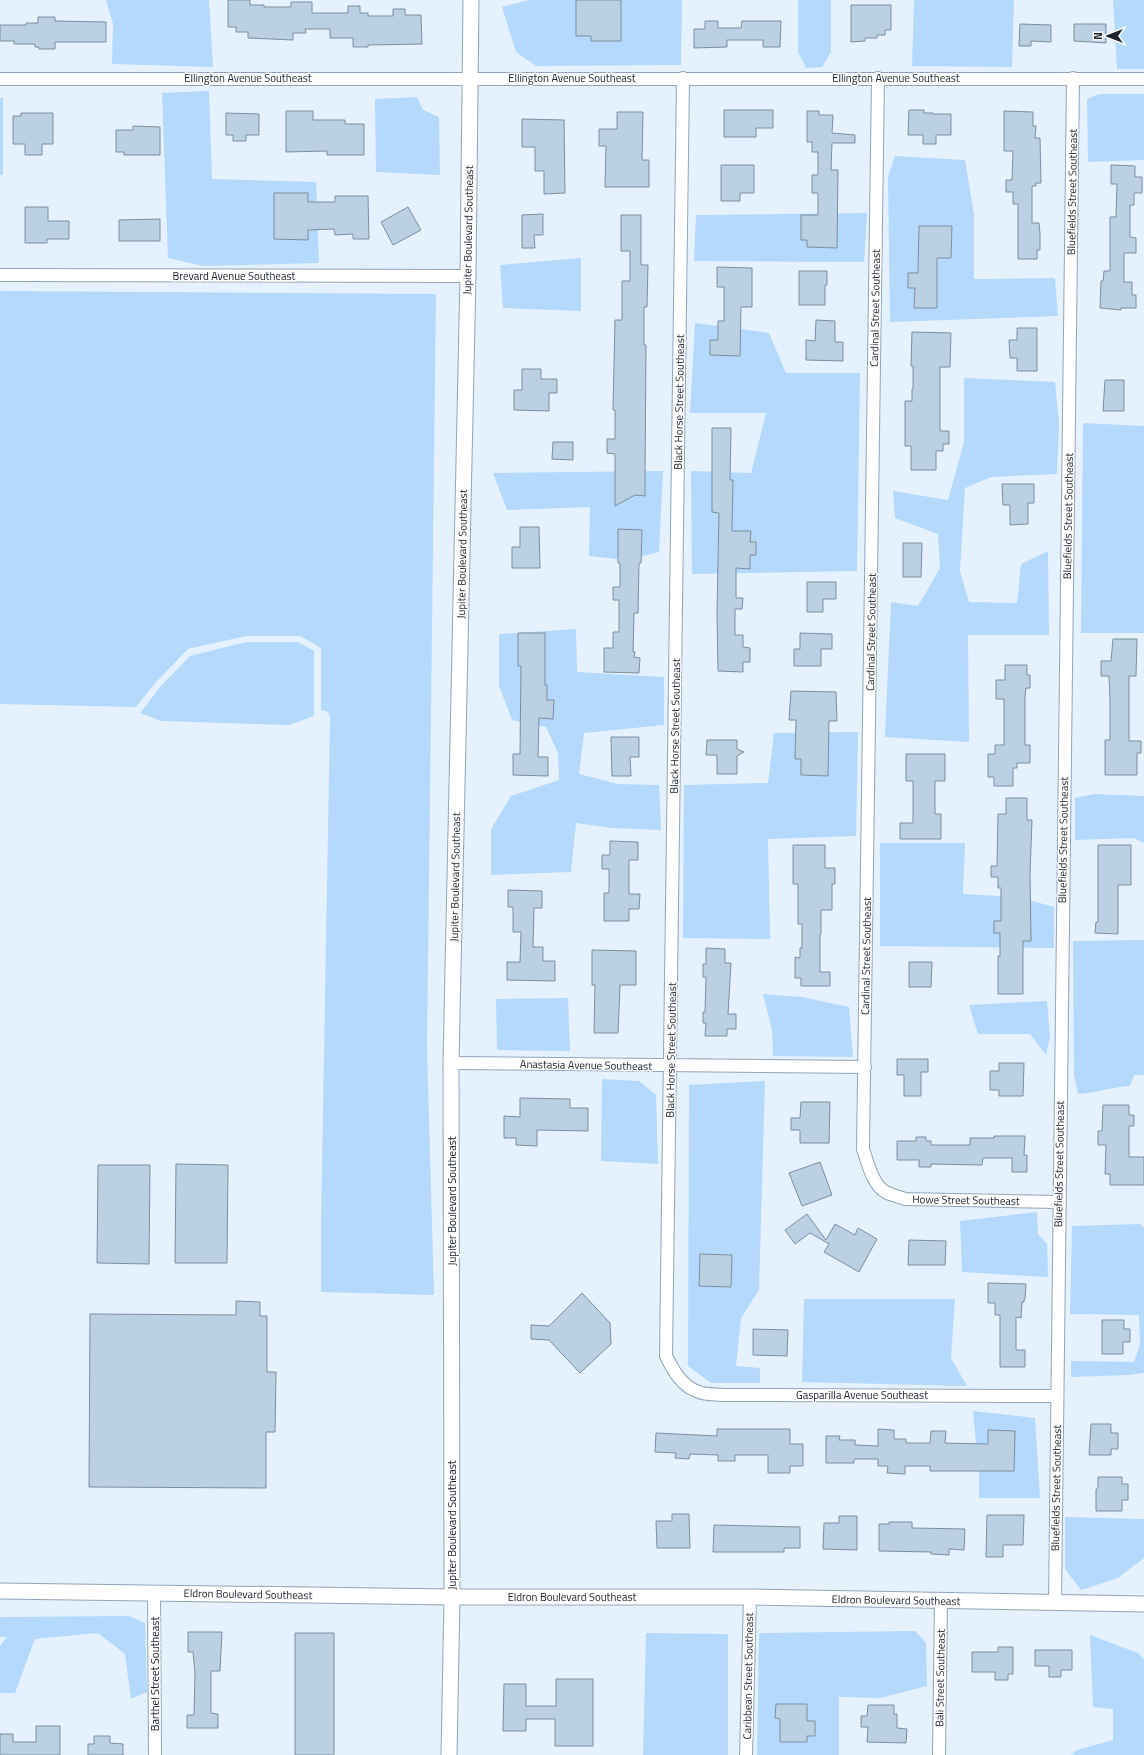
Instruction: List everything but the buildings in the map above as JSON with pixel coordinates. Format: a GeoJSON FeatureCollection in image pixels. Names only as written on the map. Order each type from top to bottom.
{"type":"FeatureCollection","features":[{"type":"Feature","properties":{"kind":"street","name":"Jupiter Boulevard Southeast"},"geometry":{"type":"LineString","coordinates":[[449,1755],[452,1597],[451,1063],[468,276],[471,0]]}},
{"type":"Feature","properties":{"kind":"street","name":"Black Horse Street Southeast"},"geometry":{"type":"LineString","coordinates":[[674,1372],[666,1356],[671,1066],[682,78]]}},
{"type":"Feature","properties":{"kind":"street","name":"Cardinal Street Southeast"},"geometry":{"type":"LineString","coordinates":[[877,1183],[870,1170],[863,1149],[878,78]]}},
{"type":"Feature","properties":{"kind":"street","name":"Bluefields Street Southeast"},"geometry":{"type":"LineString","coordinates":[[1055,1602],[1073,78]]}},
{"type":"Feature","properties":{"kind":"street","name":"Ellington Avenue Southeast"},"geometry":{"type":"LineString","coordinates":[[0,79],[1144,79]]}},
{"type":"Feature","properties":{"kind":"street","name":"Brevard Avenue Southeast"},"geometry":{"type":"LineString","coordinates":[[0,275],[468,276]]}},
{"type":"Feature","properties":{"kind":"street","name":"Anastasia Avenue Southeast"},"geometry":{"type":"LineString","coordinates":[[451,1063],[865,1067]]}},
{"type":"Feature","properties":{"kind":"street","name":"Howe Street Southeast"},"geometry":{"type":"LineString","coordinates":[[877,1183],[886,1192],[905,1199],[1059,1202]]}},
{"type":"Feature","properties":{"kind":"street","name":"Gasparilla Avenue Southeast"},"geometry":{"type":"LineString","coordinates":[[674,1372],[684,1383],[698,1392],[724,1395],[1057,1396]]}},
{"type":"Feature","properties":{"kind":"street","name":"Eldron Boulevard Southeast"},"geometry":{"type":"LineString","coordinates":[[0,1591],[452,1597],[941,1600],[1144,1604]]}},
{"type":"Feature","properties":{"kind":"street","name":"Barthel Street Southeast"},"geometry":{"type":"LineString","coordinates":[[154,1592],[155,1755]]}},
{"type":"Feature","properties":{"kind":"street","name":"Caribbean Street Southeast"},"geometry":{"type":"LineString","coordinates":[[746,1755],[750,1598]]}},
{"type":"Feature","properties":{"kind":"street","name":"Bali Street Southeast"},"geometry":{"type":"LineString","coordinates":[[939,1755],[941,1600]]}},
{"type":"Feature","properties":{"kind":"shaded area"},"geometry":{"type":"Polygon","coordinates":[[[106,0],[209,0],[213,67],[112,64],[113,24],[106,0]]]}},
{"type":"Feature","properties":{"kind":"shaded area"},"geometry":{"type":"Polygon","coordinates":[[[529,0],[682,0],[681,65],[536,66],[516,52],[502,7],[529,0]]]}},
{"type":"Feature","properties":{"kind":"shaded area"},"geometry":{"type":"Polygon","coordinates":[[[798,0],[831,0],[831,52],[822,67],[806,68],[798,52],[798,0]]]}},
{"type":"Feature","properties":{"kind":"shaded area"},"geometry":{"type":"Polygon","coordinates":[[[914,0],[1014,0],[1012,67],[912,66],[914,0]]]}},
{"type":"Feature","properties":{"kind":"shaded area"},"geometry":{"type":"Polygon","coordinates":[[[1113,0],[1144,0],[1144,69],[1117,69],[1113,0]]]}},
{"type":"Feature","properties":{"kind":"shaded area"},"geometry":{"type":"Polygon","coordinates":[[[209,91],[212,179],[316,182],[319,263],[203,266],[168,258],[162,93],[209,91]]]}},
{"type":"Feature","properties":{"kind":"shaded area"},"geometry":{"type":"Polygon","coordinates":[[[1099,94],[1144,94],[1144,160],[1088,162],[1087,99],[1099,94]]]}},
{"type":"Feature","properties":{"kind":"shaded area"},"geometry":{"type":"Polygon","coordinates":[[[417,97],[423,110],[439,117],[440,175],[376,172],[375,99],[417,97]]]}},
{"type":"Feature","properties":{"kind":"shaded area"},"geometry":{"type":"Polygon","coordinates":[[[0,98],[3,98],[3,175],[0,175],[0,98]]]}},
{"type":"Feature","properties":{"kind":"shaded area"},"geometry":{"type":"Polygon","coordinates":[[[895,156],[965,160],[974,215],[974,279],[1055,278],[1058,316],[890,322],[888,177],[895,156]]]}},
{"type":"Feature","properties":{"kind":"shaded area"},"geometry":{"type":"Polygon","coordinates":[[[867,213],[864,262],[694,261],[696,215],[867,213]]]}},
{"type":"Feature","properties":{"kind":"shaded area"},"geometry":{"type":"Polygon","coordinates":[[[581,258],[581,311],[503,308],[500,265],[581,258]]]}},
{"type":"Feature","properties":{"kind":"shaded area"},"geometry":{"type":"Polygon","coordinates":[[[0,291],[436,294],[427,1047],[434,1295],[321,1292],[330,717],[328,712],[321,710],[321,649],[300,636],[246,636],[188,649],[156,682],[136,707],[0,704],[0,291]]]}},
{"type":"Feature","properties":{"kind":"shaded area"},"geometry":{"type":"Polygon","coordinates":[[[695,323],[769,333],[786,373],[860,373],[857,571],[692,574],[691,471],[751,473],[766,413],[690,413],[695,323]]]}},
{"type":"Feature","properties":{"kind":"shaded area"},"geometry":{"type":"Polygon","coordinates":[[[964,378],[1055,382],[1059,423],[1057,474],[991,477],[965,488],[960,571],[969,602],[1017,603],[1021,564],[1048,551],[1049,635],[968,635],[969,742],[885,737],[891,602],[918,606],[940,568],[938,534],[895,518],[893,491],[948,500],[964,442],[964,378]]]}},
{"type":"Feature","properties":{"kind":"shaded area"},"geometry":{"type":"Polygon","coordinates":[[[1083,423],[1144,426],[1144,633],[1081,633],[1083,423]]]}},
{"type":"Feature","properties":{"kind":"shaded area"},"geometry":{"type":"Polygon","coordinates":[[[663,471],[659,552],[627,560],[589,556],[590,507],[507,510],[493,473],[663,471]]]}},
{"type":"Feature","properties":{"kind":"shaded area"},"geometry":{"type":"Polygon","coordinates":[[[576,629],[577,672],[664,677],[664,725],[584,733],[579,774],[618,784],[659,785],[661,830],[612,828],[576,823],[571,872],[491,875],[491,829],[511,796],[559,780],[558,753],[546,727],[512,720],[499,686],[499,634],[576,629]]]}},
{"type":"Feature","properties":{"kind":"shaded area"},"geometry":{"type":"Polygon","coordinates":[[[246,642],[298,642],[314,651],[314,716],[289,725],[161,721],[140,713],[161,686],[190,656],[246,642]]]}},
{"type":"Feature","properties":{"kind":"shaded area"},"geometry":{"type":"Polygon","coordinates":[[[858,732],[856,836],[768,839],[770,939],[683,938],[684,785],[768,783],[774,733],[858,732]]]}},
{"type":"Feature","properties":{"kind":"shaded area"},"geometry":{"type":"Polygon","coordinates":[[[1094,794],[1144,796],[1144,843],[1134,838],[1075,840],[1075,798],[1094,794]]]}},
{"type":"Feature","properties":{"kind":"shaded area"},"geometry":{"type":"Polygon","coordinates":[[[880,843],[965,843],[963,894],[1018,897],[1054,907],[1054,948],[880,946],[880,843]]]}},
{"type":"Feature","properties":{"kind":"shaded area"},"geometry":{"type":"Polygon","coordinates":[[[1144,940],[1144,1075],[1134,1075],[1130,1086],[1078,1094],[1074,1075],[1073,941],[1144,940]]]}},
{"type":"Feature","properties":{"kind":"shaded area"},"geometry":{"type":"Polygon","coordinates":[[[763,994],[802,997],[849,1007],[853,1057],[773,1056],[772,1030],[763,994]]]}},
{"type":"Feature","properties":{"kind":"shaded area"},"geometry":{"type":"Polygon","coordinates":[[[568,998],[570,1051],[497,1050],[496,999],[568,998]]]}},
{"type":"Feature","properties":{"kind":"shaded area"},"geometry":{"type":"Polygon","coordinates":[[[1047,1001],[1050,1036],[1046,1055],[1030,1034],[978,1034],[969,1005],[1047,1001]]]}},
{"type":"Feature","properties":{"kind":"shaded area"},"geometry":{"type":"Polygon","coordinates":[[[602,1079],[639,1081],[656,1095],[658,1164],[601,1161],[602,1079]]]}},
{"type":"Feature","properties":{"kind":"shaded area"},"geometry":{"type":"Polygon","coordinates":[[[765,1081],[759,1290],[741,1318],[736,1366],[760,1368],[760,1383],[711,1383],[688,1366],[689,1085],[765,1081]]]}},
{"type":"Feature","properties":{"kind":"shaded area"},"geometry":{"type":"Polygon","coordinates":[[[1037,1212],[1038,1234],[1047,1244],[1048,1277],[962,1272],[960,1221],[1037,1212]]]}},
{"type":"Feature","properties":{"kind":"shaded area"},"geometry":{"type":"Polygon","coordinates":[[[1140,1224],[1144,1228],[1144,1373],[1071,1377],[1071,1361],[1134,1362],[1140,1344],[1139,1315],[1070,1314],[1072,1226],[1140,1224]]]}},
{"type":"Feature","properties":{"kind":"shaded area"},"geometry":{"type":"Polygon","coordinates":[[[804,1299],[955,1299],[951,1358],[967,1386],[802,1382],[804,1299]]]}},
{"type":"Feature","properties":{"kind":"shaded area"},"geometry":{"type":"Polygon","coordinates":[[[973,1411],[1035,1418],[1040,1498],[979,1498],[979,1473],[973,1411]]]}},
{"type":"Feature","properties":{"kind":"shaded area"},"geometry":{"type":"Polygon","coordinates":[[[1065,1517],[1144,1519],[1144,1558],[1118,1578],[1081,1590],[1065,1569],[1065,1517]]]}},
{"type":"Feature","properties":{"kind":"shaded area"},"geometry":{"type":"Polygon","coordinates":[[[129,1616],[145,1623],[147,1692],[131,1699],[125,1654],[98,1633],[35,1639],[15,1693],[0,1693],[0,1646],[7,1637],[0,1637],[0,1617],[129,1616]]]}},
{"type":"Feature","properties":{"kind":"shaded area"},"geometry":{"type":"Polygon","coordinates":[[[915,1631],[926,1643],[927,1686],[880,1698],[839,1697],[839,1755],[757,1755],[759,1633],[915,1631]]]}},
{"type":"Feature","properties":{"kind":"shaded area"},"geometry":{"type":"Polygon","coordinates":[[[646,1633],[728,1634],[728,1755],[643,1755],[646,1633]]]}},
{"type":"Feature","properties":{"kind":"shaded area"},"geometry":{"type":"Polygon","coordinates":[[[1090,1635],[1138,1653],[1144,1659],[1144,1755],[1071,1755],[1077,1750],[1113,1740],[1113,1709],[1093,1707],[1090,1635]]]}}]}
